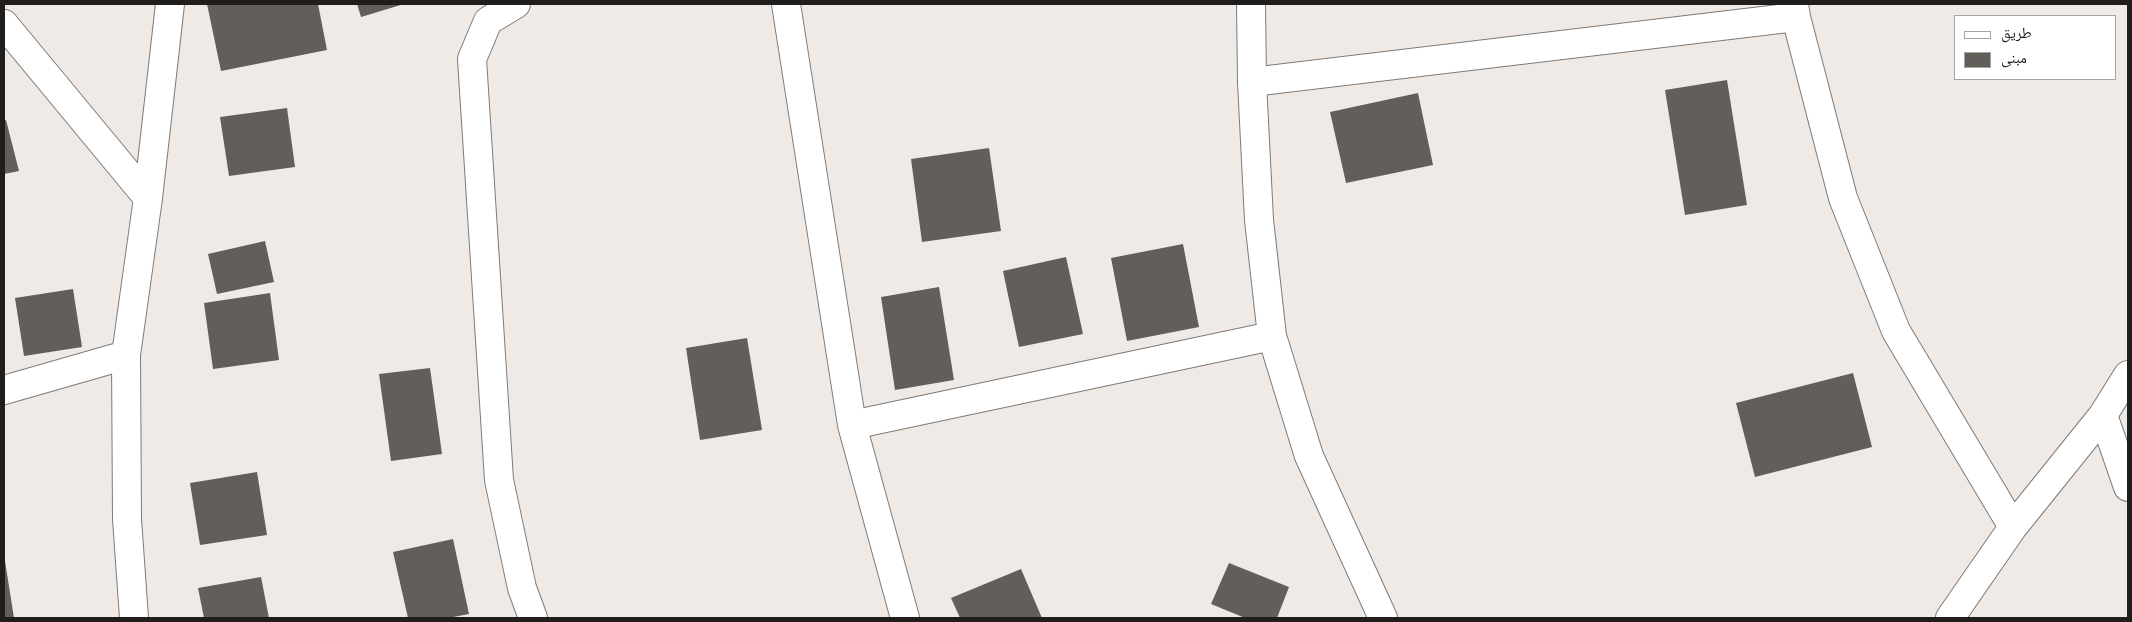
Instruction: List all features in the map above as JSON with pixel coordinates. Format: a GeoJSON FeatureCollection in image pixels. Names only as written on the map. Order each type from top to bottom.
{"type":"FeatureCollection","features":[{"type":"Feature","properties":{"kind":"street"},"geometry":{"type":"LineString","coordinates":[[134,618],[127,519],[126,354],[148,198],[170,4]]}},
{"type":"Feature","properties":{"kind":"street"},"geometry":{"type":"LineString","coordinates":[[516,4],[488,22],[472,59],[499,480],[522,588],[533,618]]}},
{"type":"Feature","properties":{"kind":"street"},"geometry":{"type":"LineString","coordinates":[[786,4],[852,425],[905,618]]}},
{"type":"Feature","properties":{"kind":"street"},"geometry":{"type":"LineString","coordinates":[[1251,4],[1252,82],[1259,220],[1272,336],[1309,456],[1383,618]]}},
{"type":"Feature","properties":{"kind":"street"},"geometry":{"type":"LineString","coordinates":[[1252,82],[1795,11],[1843,198],[1896,331],[2013,527]]}},
{"type":"Feature","properties":{"kind":"street"},"geometry":{"type":"LineString","coordinates":[[4,24],[148,198]]}},
{"type":"Feature","properties":{"kind":"street"},"geometry":{"type":"LineString","coordinates":[[852,425],[1272,336]]}},
{"type":"Feature","properties":{"kind":"street"},"geometry":{"type":"LineString","coordinates":[[4,390],[126,354]]}},
{"type":"Feature","properties":{"kind":"street"},"geometry":{"type":"LineString","coordinates":[[1950,618],[2013,527],[2103,415],[2128,375]]}},
{"type":"Feature","properties":{"kind":"street"},"geometry":{"type":"LineString","coordinates":[[2103,415],[2128,486]]}},
{"type":"Feature","properties":{"kind":"building"},"geometry":{"type":"Polygon","coordinates":[[[207,4],[318,4],[327,50],[221,71],[207,4]]]}},
{"type":"Feature","properties":{"kind":"building"},"geometry":{"type":"Polygon","coordinates":[[[357,4],[404,4],[361,17],[357,4]]]}},
{"type":"Feature","properties":{"kind":"building"},"geometry":{"type":"Polygon","coordinates":[[[1727,80],[1747,205],[1685,215],[1665,90],[1727,80]]]}},
{"type":"Feature","properties":{"kind":"building"},"geometry":{"type":"Polygon","coordinates":[[[1418,93],[1433,165],[1346,183],[1330,112],[1418,93]]]}},
{"type":"Feature","properties":{"kind":"building"},"geometry":{"type":"Polygon","coordinates":[[[287,108],[295,167],[229,176],[220,117],[287,108]]]}},
{"type":"Feature","properties":{"kind":"building"},"geometry":{"type":"Polygon","coordinates":[[[4,120],[6,120],[19,171],[4,174],[4,120]]]}},
{"type":"Feature","properties":{"kind":"building"},"geometry":{"type":"Polygon","coordinates":[[[989,148],[1001,231],[922,242],[911,159],[989,148]]]}},
{"type":"Feature","properties":{"kind":"building"},"geometry":{"type":"Polygon","coordinates":[[[265,241],[274,282],[217,294],[208,254],[265,241]]]}},
{"type":"Feature","properties":{"kind":"building"},"geometry":{"type":"Polygon","coordinates":[[[1183,244],[1199,327],[1127,341],[1111,258],[1183,244]]]}},
{"type":"Feature","properties":{"kind":"building"},"geometry":{"type":"Polygon","coordinates":[[[1066,257],[1083,334],[1019,347],[1003,271],[1066,257]]]}},
{"type":"Feature","properties":{"kind":"building"},"geometry":{"type":"Polygon","coordinates":[[[939,287],[954,380],[895,390],[881,297],[939,287]]]}},
{"type":"Feature","properties":{"kind":"building"},"geometry":{"type":"Polygon","coordinates":[[[73,289],[82,347],[24,356],[15,298],[73,289]]]}},
{"type":"Feature","properties":{"kind":"building"},"geometry":{"type":"Polygon","coordinates":[[[270,293],[279,360],[213,369],[204,303],[270,293]]]}},
{"type":"Feature","properties":{"kind":"building"},"geometry":{"type":"Polygon","coordinates":[[[747,338],[762,430],[700,440],[686,348],[747,338]]]}},
{"type":"Feature","properties":{"kind":"building"},"geometry":{"type":"Polygon","coordinates":[[[430,368],[442,454],[391,461],[379,374],[430,368]]]}},
{"type":"Feature","properties":{"kind":"building"},"geometry":{"type":"Polygon","coordinates":[[[1853,373],[1872,447],[1755,477],[1736,403],[1853,373]]]}},
{"type":"Feature","properties":{"kind":"building"},"geometry":{"type":"Polygon","coordinates":[[[257,472],[267,535],[200,545],[190,483],[257,472]]]}},
{"type":"Feature","properties":{"kind":"building"},"geometry":{"type":"Polygon","coordinates":[[[453,539],[469,614],[448,618],[408,618],[393,552],[453,539]]]}},
{"type":"Feature","properties":{"kind":"building"},"geometry":{"type":"Polygon","coordinates":[[[5,561],[14,618],[4,618],[5,561]]]}},
{"type":"Feature","properties":{"kind":"building"},"geometry":{"type":"Polygon","coordinates":[[[1229,563],[1289,587],[1277,618],[1245,618],[1211,604],[1229,563]]]}},
{"type":"Feature","properties":{"kind":"building"},"geometry":{"type":"Polygon","coordinates":[[[1021,569],[1042,618],[960,618],[951,598],[1021,569]]]}},
{"type":"Feature","properties":{"kind":"building"},"geometry":{"type":"Polygon","coordinates":[[[261,577],[269,618],[204,618],[198,588],[261,577]]]}}]}
